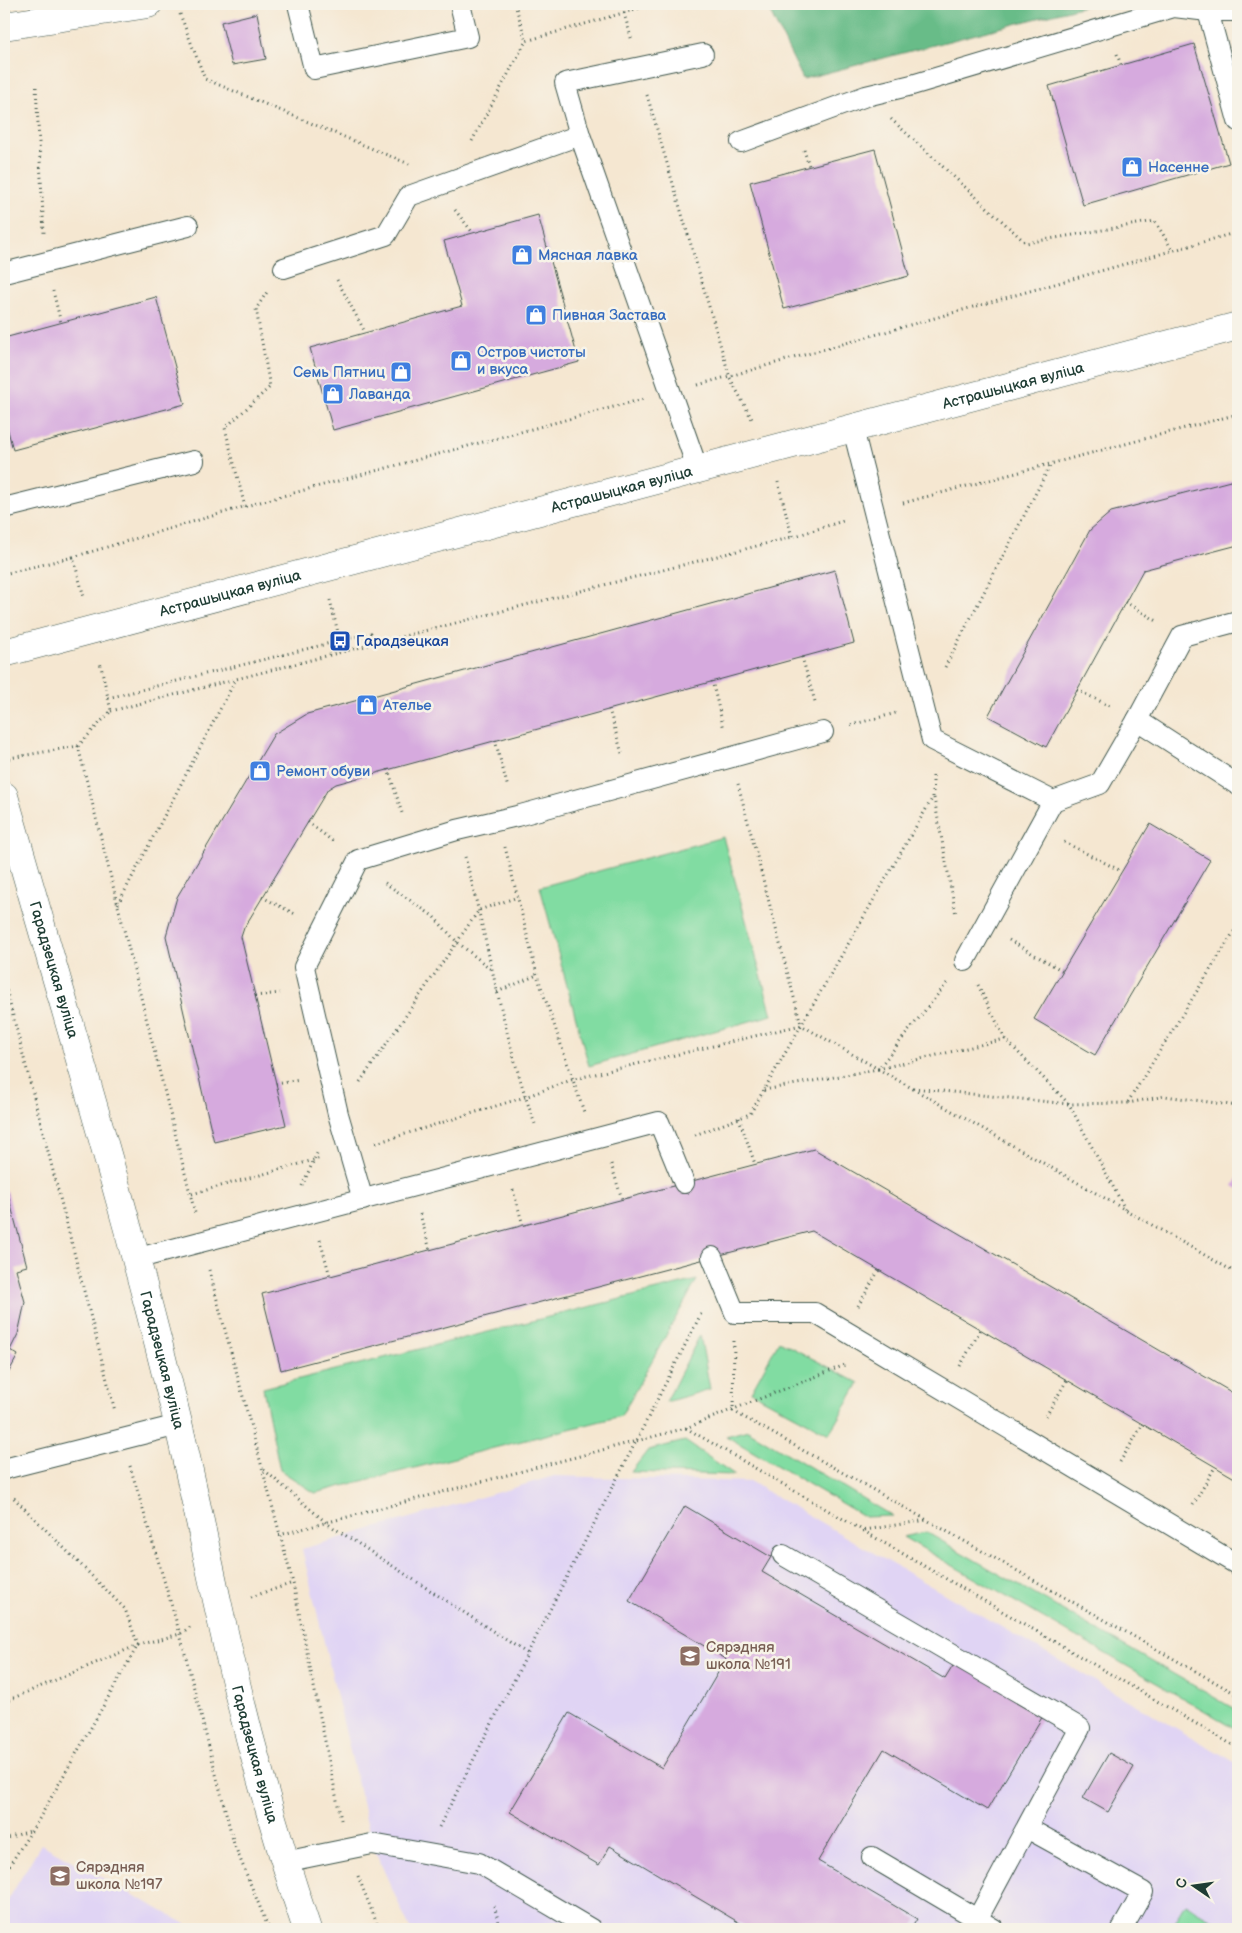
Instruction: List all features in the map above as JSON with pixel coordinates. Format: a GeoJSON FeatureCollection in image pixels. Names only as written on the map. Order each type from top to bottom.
{"type":"FeatureCollection","features":[{"type":"Feature","properties":{"kind":"street"},"geometry":{"type":"LineString","coordinates":[[4,26],[148,4]]}},
{"type":"Feature","properties":{"kind":"street","name":"Астрашыцкая вуліца"},"geometry":{"type":"LineString","coordinates":[[4,653],[1238,326]]}},
{"type":"Feature","properties":{"kind":"street","name":"Гарадзецкая вуліца"},"geometry":{"type":"LineString","coordinates":[[4,796],[135,1258],[178,1425],[218,1607],[256,1764],[284,1862],[307,1929]]}},
{"type":"Feature","properties":{"kind":"lane"},"geometry":{"type":"LineString","coordinates":[[298,4],[314,69],[468,37],[460,4]]}},
{"type":"Feature","properties":{"kind":"lane"},"geometry":{"type":"LineString","coordinates":[[741,142],[866,96],[912,85],[1174,7],[1238,11]]}},
{"type":"Feature","properties":{"kind":"lane"},"geometry":{"type":"LineString","coordinates":[[1207,8],[1238,121]]}},
{"type":"Feature","properties":{"kind":"lane"},"geometry":{"type":"LineString","coordinates":[[698,470],[580,135],[565,83],[703,54]]}},
{"type":"Feature","properties":{"kind":"lane"},"geometry":{"type":"LineString","coordinates":[[284,268],[386,235],[409,196],[580,135]]}},
{"type":"Feature","properties":{"kind":"lane"},"geometry":{"type":"LineString","coordinates":[[4,273],[188,226]]}},
{"type":"Feature","properties":{"kind":"lane"},"geometry":{"type":"LineString","coordinates":[[853,429],[932,740],[1053,801]]}},
{"type":"Feature","properties":{"kind":"lane"},"geometry":{"type":"LineString","coordinates":[[4,508],[194,461]]}},
{"type":"Feature","properties":{"kind":"lane"},"geometry":{"type":"LineString","coordinates":[[966,960],[1053,801],[1100,784],[1138,720],[1182,636],[1238,620]]}},
{"type":"Feature","properties":{"kind":"lane"},"geometry":{"type":"LineString","coordinates":[[1138,720],[1238,785]]}},
{"type":"Feature","properties":{"kind":"lane"},"geometry":{"type":"LineString","coordinates":[[363,1200],[338,1114],[304,966],[358,860],[457,830],[823,732]]}},
{"type":"Feature","properties":{"kind":"lane"},"geometry":{"type":"LineString","coordinates":[[135,1258],[659,1122],[684,1183]]}},
{"type":"Feature","properties":{"kind":"lane"},"geometry":{"type":"LineString","coordinates":[[712,1257],[735,1313],[815,1314],[1238,1565]]}},
{"type":"Feature","properties":{"kind":"lane"},"geometry":{"type":"LineString","coordinates":[[4,1469],[178,1425]]}},
{"type":"Feature","properties":{"kind":"lane"},"geometry":{"type":"LineString","coordinates":[[783,1556],[1080,1728],[1027,1828],[981,1926],[872,1857]]}},
{"type":"Feature","properties":{"kind":"lane"},"geometry":{"type":"LineString","coordinates":[[1027,1828],[1143,1892],[1122,1929]]}},
{"type":"Feature","properties":{"kind":"lane"},"geometry":{"type":"LineString","coordinates":[[284,1862],[372,1844],[427,1852],[479,1863],[592,1929]]}},
{"type":"Feature","properties":{"kind":"path"},"geometry":{"type":"LineString","coordinates":[[515,4],[526,41]]}},
{"type":"Feature","properties":{"kind":"path"},"geometry":{"type":"LineString","coordinates":[[179,12],[206,79],[450,180],[526,41],[654,4]]}},
{"type":"Feature","properties":{"kind":"path"},"geometry":{"type":"LineString","coordinates":[[639,67],[730,378]]}},
{"type":"Feature","properties":{"kind":"path"},"geometry":{"type":"LineString","coordinates":[[36,87],[45,262]]}},
{"type":"Feature","properties":{"kind":"path"},"geometry":{"type":"LineString","coordinates":[[866,96],[1026,243],[1155,221],[1173,251]]}},
{"type":"Feature","properties":{"kind":"path"},"geometry":{"type":"LineString","coordinates":[[323,255],[366,332]]}},
{"type":"Feature","properties":{"kind":"path"},"geometry":{"type":"LineString","coordinates":[[245,507],[225,428],[270,387],[256,309],[284,268]]}},
{"type":"Feature","properties":{"kind":"path"},"geometry":{"type":"LineString","coordinates":[[111,711],[792,537],[874,511],[1238,414]]}},
{"type":"Feature","properties":{"kind":"path"},"geometry":{"type":"LineString","coordinates":[[802,657],[823,732],[924,706],[1052,464]]}},
{"type":"Feature","properties":{"kind":"path"},"geometry":{"type":"LineString","coordinates":[[322,569],[340,641]]}},
{"type":"Feature","properties":{"kind":"path"},"geometry":{"type":"LineString","coordinates":[[1125,602],[1182,636]]}},
{"type":"Feature","properties":{"kind":"path"},"geometry":{"type":"LineString","coordinates":[[108,698],[371,633],[374,643]]}},
{"type":"Feature","properties":{"kind":"path"},"geometry":{"type":"LineString","coordinates":[[118,904],[236,679]]}},
{"type":"Feature","properties":{"kind":"path"},"geometry":{"type":"LineString","coordinates":[[712,681],[801,1025]]}},
{"type":"Feature","properties":{"kind":"path"},"geometry":{"type":"LineString","coordinates":[[1077,690],[1138,720]]}},
{"type":"Feature","properties":{"kind":"path"},"geometry":{"type":"LineString","coordinates":[[609,709],[631,784]]}},
{"type":"Feature","properties":{"kind":"path"},"geometry":{"type":"LineString","coordinates":[[495,740],[518,897],[537,975],[574,1079],[622,1199]]}},
{"type":"Feature","properties":{"kind":"path"},"geometry":{"type":"LineString","coordinates":[[932,740],[933,798],[966,960],[1005,1039],[1069,1104],[1125,1210]]}},
{"type":"Feature","properties":{"kind":"path"},"geometry":{"type":"LineString","coordinates":[[4,759],[78,746],[192,1194],[201,1242],[293,1583],[347,1848],[379,1929]]}},
{"type":"Feature","properties":{"kind":"path"},"geometry":{"type":"LineString","coordinates":[[388,769],[412,843]]}},
{"type":"Feature","properties":{"kind":"path"},"geometry":{"type":"LineString","coordinates":[[668,1145],[750,1114],[933,798]]}},
{"type":"Feature","properties":{"kind":"path"},"geometry":{"type":"LineString","coordinates":[[1038,828],[1121,871]]}},
{"type":"Feature","properties":{"kind":"path"},"geometry":{"type":"LineString","coordinates":[[457,830],[479,910],[497,992],[525,1097],[545,1152]]}},
{"type":"Feature","properties":{"kind":"path"},"geometry":{"type":"LineString","coordinates":[[358,860],[392,888],[433,916],[457,942],[492,970]]}},
{"type":"Feature","properties":{"kind":"path"},"geometry":{"type":"LineString","coordinates":[[262,897],[323,929]]}},
{"type":"Feature","properties":{"kind":"path"},"geometry":{"type":"LineString","coordinates":[[287,1220],[312,1161],[338,1114],[479,910],[518,897]]}},
{"type":"Feature","properties":{"kind":"path"},"geometry":{"type":"LineString","coordinates":[[985,925],[1063,971]]}},
{"type":"Feature","properties":{"kind":"path"},"geometry":{"type":"LineString","coordinates":[[1128,1103],[1238,925]]}},
{"type":"Feature","properties":{"kind":"path"},"geometry":{"type":"LineString","coordinates":[[878,1069],[966,960]]}},
{"type":"Feature","properties":{"kind":"path"},"geometry":{"type":"LineString","coordinates":[[497,992],[537,975]]}},
{"type":"Feature","properties":{"kind":"path"},"geometry":{"type":"LineString","coordinates":[[192,1194],[348,1151],[525,1097],[574,1079],[801,1025],[1238,1274]]}},
{"type":"Feature","properties":{"kind":"path"},"geometry":{"type":"LineString","coordinates":[[764,1090],[878,1069],[1005,1039]]}},
{"type":"Feature","properties":{"kind":"path"},"geometry":{"type":"LineString","coordinates":[[912,1088],[1069,1104],[1128,1103],[1165,1096],[1238,1106]]}},
{"type":"Feature","properties":{"kind":"path"},"geometry":{"type":"LineString","coordinates":[[739,1118],[755,1164]]}},
{"type":"Feature","properties":{"kind":"path"},"geometry":{"type":"LineString","coordinates":[[504,1162],[524,1225]]}},
{"type":"Feature","properties":{"kind":"path"},"geometry":{"type":"LineString","coordinates":[[412,1186],[430,1250]]}},
{"type":"Feature","properties":{"kind":"path"},"geometry":{"type":"LineString","coordinates":[[313,1213],[330,1276]]}},
{"type":"Feature","properties":{"kind":"path"},"geometry":{"type":"LineString","coordinates":[[844,1331],[879,1270]]}},
{"type":"Feature","properties":{"kind":"path"},"geometry":{"type":"LineString","coordinates":[[427,1852],[720,1276]]}},
{"type":"Feature","properties":{"kind":"path"},"geometry":{"type":"LineString","coordinates":[[733,1411],[735,1313]]}},
{"type":"Feature","properties":{"kind":"path"},"geometry":{"type":"LineString","coordinates":[[945,1392],[981,1330]]}},
{"type":"Feature","properties":{"kind":"path"},"geometry":{"type":"LineString","coordinates":[[280,1535],[328,1524],[686,1428],[878,1352]]}},
{"type":"Feature","properties":{"kind":"path"},"geometry":{"type":"LineString","coordinates":[[1030,1442],[1067,1380]]}},
{"type":"Feature","properties":{"kind":"path"},"geometry":{"type":"LineString","coordinates":[[733,1411],[1238,1695]]}},
{"type":"Feature","properties":{"kind":"path"},"geometry":{"type":"LineString","coordinates":[[1105,1487],[1144,1424]]}},
{"type":"Feature","properties":{"kind":"path"},"geometry":{"type":"LineString","coordinates":[[686,1428],[1238,1748]]}},
{"type":"Feature","properties":{"kind":"path"},"geometry":{"type":"LineString","coordinates":[[1179,1530],[1215,1466]]}},
{"type":"Feature","properties":{"kind":"path"},"geometry":{"type":"LineString","coordinates":[[263,1470],[328,1524],[528,1654]]}},
{"type":"Feature","properties":{"kind":"path"},"geometry":{"type":"LineString","coordinates":[[4,1874],[31,1831],[138,1645],[125,1609],[10,1494]]}},
{"type":"Feature","properties":{"kind":"path"},"geometry":{"type":"LineString","coordinates":[[864,1530],[928,1520]]}},
{"type":"Feature","properties":{"kind":"path"},"geometry":{"type":"LineString","coordinates":[[4,1702],[138,1645],[180,1634],[218,1607],[293,1583]]}},
{"type":"Feature","properties":{"kind":"path"},"geometry":{"type":"LineString","coordinates":[[4,1839],[31,1831]]}},
{"type":"Feature","properties":{"kind":"shaded area","name":"Сярэдняя школа №191"},"geometry":{"type":"Polygon","coordinates":[[[554,1476],[751,1482],[1238,1764],[1238,1929],[410,1929],[372,1844],[302,1549],[554,1476]]]}},
{"type":"Feature","properties":{"kind":"shaded area","name":"Сярэдняя школа №197"},"geometry":{"type":"Polygon","coordinates":[[[41,1844],[195,1929],[4,1929],[4,1907],[41,1844]]]}},
{"type":"Feature","properties":{"kind":"green space"},"geometry":{"type":"Polygon","coordinates":[[[766,4],[1092,4],[803,79],[766,4]]]}},
{"type":"Feature","properties":{"kind":"green space"},"geometry":{"type":"Polygon","coordinates":[[[723,837],[772,1015],[589,1066],[540,887],[723,837]]]}},
{"type":"Feature","properties":{"kind":"green space"},"geometry":{"type":"Polygon","coordinates":[[[697,1280],[621,1416],[315,1493],[280,1470],[263,1388],[697,1280]]]}},
{"type":"Feature","properties":{"kind":"green space"},"geometry":{"type":"Polygon","coordinates":[[[700,1335],[710,1389],[666,1402],[700,1335]]]}},
{"type":"Feature","properties":{"kind":"green space"},"geometry":{"type":"Polygon","coordinates":[[[779,1341],[859,1383],[829,1434],[751,1392],[779,1341]]]}},
{"type":"Feature","properties":{"kind":"green space"},"geometry":{"type":"Polygon","coordinates":[[[748,1430],[892,1516],[865,1517],[726,1436],[748,1430]]]}},
{"type":"Feature","properties":{"kind":"green space"},"geometry":{"type":"Polygon","coordinates":[[[685,1441],[735,1475],[631,1472],[648,1450],[685,1441]]]}},
{"type":"Feature","properties":{"kind":"green space"},"geometry":{"type":"Polygon","coordinates":[[[926,1532],[1238,1711],[1238,1730],[903,1537],[926,1532]]]}},
{"type":"Feature","properties":{"kind":"green space"},"geometry":{"type":"Polygon","coordinates":[[[1186,1904],[1228,1929],[1171,1929],[1186,1904]]]}},
{"type":"Feature","properties":{"kind":"building"},"geometry":{"type":"Polygon","coordinates":[[[257,13],[266,59],[232,65],[221,22],[257,13]]]}},
{"type":"Feature","properties":{"kind":"building"},"geometry":{"type":"Polygon","coordinates":[[[1194,44],[1229,163],[1083,205],[1049,86],[1194,44]]]}},
{"type":"Feature","properties":{"kind":"building"},"geometry":{"type":"Polygon","coordinates":[[[875,149],[909,276],[784,309],[750,182],[875,149]]]}},
{"type":"Feature","properties":{"kind":"building"},"geometry":{"type":"Polygon","coordinates":[[[538,215],[579,362],[333,430],[310,348],[462,306],[444,241],[538,215]]]}},
{"type":"Feature","properties":{"kind":"building"},"geometry":{"type":"Polygon","coordinates":[[[156,297],[185,404],[13,450],[4,415],[4,338],[156,297]]]}},
{"type":"Feature","properties":{"kind":"building"},"geometry":{"type":"Polygon","coordinates":[[[1238,479],[1238,545],[1143,570],[1046,747],[988,716],[1090,530],[1111,512],[1238,479]]]}},
{"type":"Feature","properties":{"kind":"building"},"geometry":{"type":"Polygon","coordinates":[[[835,570],[854,643],[336,784],[328,789],[244,928],[241,937],[286,1125],[214,1142],[166,936],[177,897],[274,734],[307,714],[835,570]]]}},
{"type":"Feature","properties":{"kind":"building"},"geometry":{"type":"Polygon","coordinates":[[[1150,824],[1210,860],[1095,1055],[1034,1019],[1150,824]]]}},
{"type":"Feature","properties":{"kind":"building"},"geometry":{"type":"Polygon","coordinates":[[[814,1149],[1238,1396],[1238,1480],[812,1231],[281,1370],[262,1294],[814,1149]]]}},
{"type":"Feature","properties":{"kind":"building"},"geometry":{"type":"Polygon","coordinates":[[[1238,1177],[1238,1189],[1233,1186],[1238,1177]]]}},
{"type":"Feature","properties":{"kind":"building"},"geometry":{"type":"Polygon","coordinates":[[[7,1191],[27,1266],[16,1269],[25,1302],[18,1334],[10,1350],[18,1355],[4,1381],[4,1192],[7,1191]]]}},
{"type":"Feature","properties":{"kind":"building"},"geometry":{"type":"Polygon","coordinates":[[[685,1506],[771,1557],[762,1572],[945,1679],[956,1661],[1044,1714],[987,1810],[884,1749],[818,1861],[917,1919],[911,1929],[750,1929],[610,1846],[599,1865],[510,1812],[569,1713],[662,1768],[726,1659],[629,1601],[685,1506]]]}},
{"type":"Feature","properties":{"kind":"building"},"geometry":{"type":"Polygon","coordinates":[[[1109,1753],[1134,1767],[1108,1812],[1083,1798],[1109,1753]]]}},
{"type":"Feature","properties":{"kind":"place","name":"Насенне"},"geometry":{"type":"Point","coordinates":[1132,167]}},
{"type":"Feature","properties":{"kind":"place","name":"Мясная лавка"},"geometry":{"type":"Point","coordinates":[522,255]}},
{"type":"Feature","properties":{"kind":"place","name":"Пивная Застава"},"geometry":{"type":"Point","coordinates":[536,315]}},
{"type":"Feature","properties":{"kind":"place","name":"Остров чистоты и вкуса"},"geometry":{"type":"Point","coordinates":[461,361]}},
{"type":"Feature","properties":{"kind":"place","name":"Семь Пятниц"},"geometry":{"type":"Point","coordinates":[401,372]}},
{"type":"Feature","properties":{"kind":"place","name":"Лаванда"},"geometry":{"type":"Point","coordinates":[333,394]}},
{"type":"Feature","properties":{"kind":"place","name":"Гарадзецкая"},"geometry":{"type":"Point","coordinates":[340,641]}},
{"type":"Feature","properties":{"kind":"place","name":"Ателье"},"geometry":{"type":"Point","coordinates":[367,705]}},
{"type":"Feature","properties":{"kind":"place","name":"Ремонт обуви"},"geometry":{"type":"Point","coordinates":[260,771]}},
{"type":"Feature","properties":{"kind":"place","name":"Сярэдняя школа №191"},"geometry":{"type":"Point","coordinates":[690,1656]}},
{"type":"Feature","properties":{"kind":"place","name":"Сярэдняя школа №197"},"geometry":{"type":"Point","coordinates":[60,1876]}}]}
